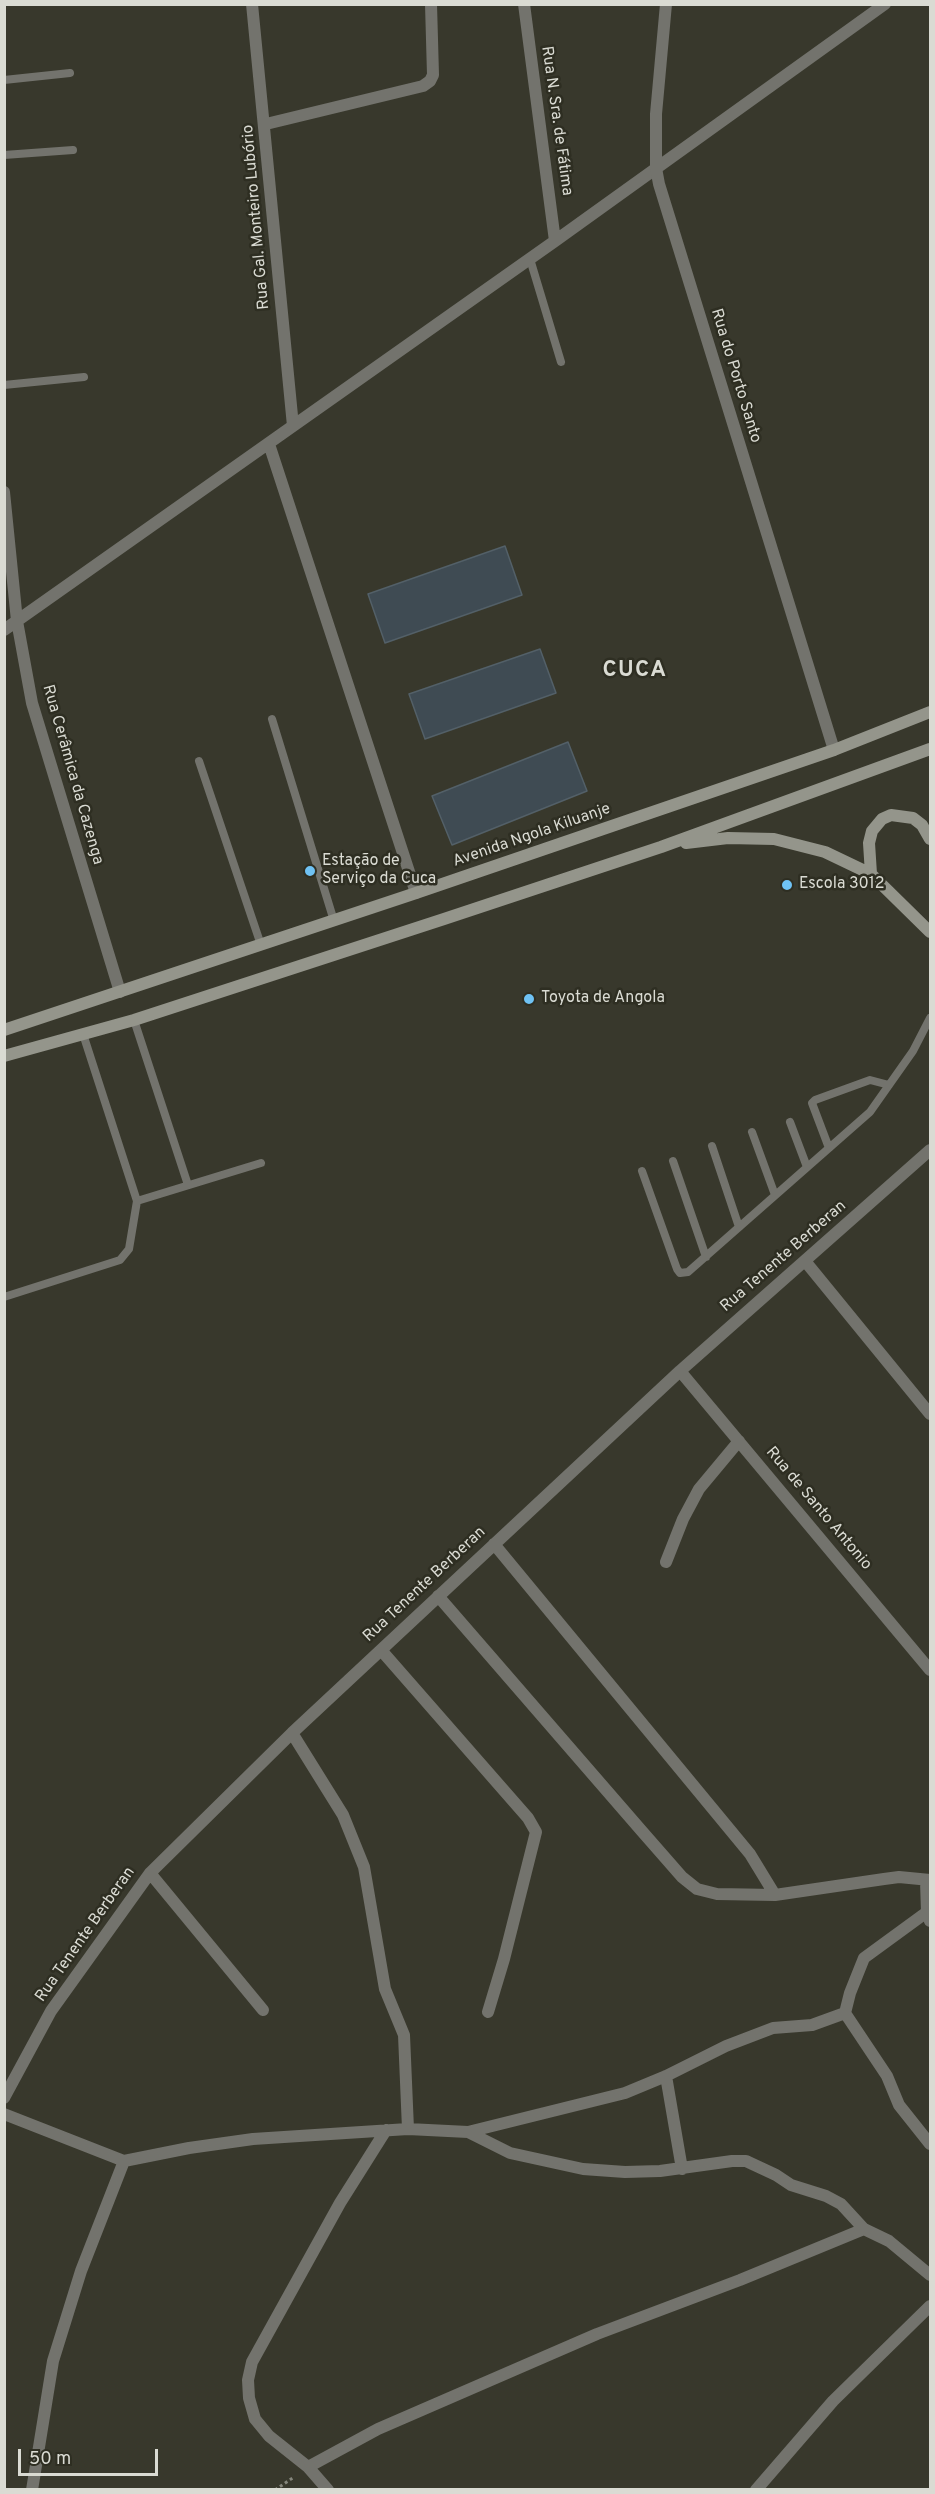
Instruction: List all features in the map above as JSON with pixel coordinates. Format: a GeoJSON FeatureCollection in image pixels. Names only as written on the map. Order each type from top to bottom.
{"type":"FeatureCollection","features":[{"type":"Feature","properties":{"kind":"main road","name":"Avenida Ngola Kiluanje"},"geometry":{"type":"LineString","coordinates":[[4,1030],[334,921],[834,750],[930,712]]}},
{"type":"Feature","properties":{"kind":"main road"},"geometry":{"type":"LineString","coordinates":[[4,1056],[134,1020],[661,847],[930,749]]}},
{"type":"Feature","properties":{"kind":"main road"},"geometry":{"type":"LineString","coordinates":[[871,874],[869,843],[872,831],[882,819],[891,815],[913,818],[922,825],[930,839]]}},
{"type":"Feature","properties":{"kind":"main road"},"geometry":{"type":"LineString","coordinates":[[661,847],[728,838],[774,839],[825,852],[871,874],[930,932]]}},
{"type":"Feature","properties":{"kind":"street","name":"Rua Gal. Monteiro Lubório"},"geometry":{"type":"LineString","coordinates":[[252,4],[266,124],[293,426]]}},
{"type":"Feature","properties":{"kind":"street"},"geometry":{"type":"LineString","coordinates":[[266,124],[423,86],[430,81],[433,75],[431,4]]}},
{"type":"Feature","properties":{"kind":"street","name":"Rua N. Sra. de Fátima"},"geometry":{"type":"LineString","coordinates":[[524,4],[555,241]]}},
{"type":"Feature","properties":{"kind":"street","name":"Rua do Porto Santo"},"geometry":{"type":"LineString","coordinates":[[666,4],[656,114],[656,168],[663,199],[834,750]]}},
{"type":"Feature","properties":{"kind":"street"},"geometry":{"type":"LineString","coordinates":[[4,630],[530,259],[885,4]]}},
{"type":"Feature","properties":{"kind":"street"},"geometry":{"type":"LineString","coordinates":[[269,444],[416,893]]}},
{"type":"Feature","properties":{"kind":"street","name":"Rua Cerâmica da Cazenga"},"geometry":{"type":"LineString","coordinates":[[4,492],[17,621],[39,732],[120,992]]}},
{"type":"Feature","properties":{"kind":"street","name":"Rua Tenente Berberan"},"geometry":{"type":"LineString","coordinates":[[4,2098],[51,2012],[150,1873],[292,1733],[680,1371],[930,1150]]}},
{"type":"Feature","properties":{"kind":"street"},"geometry":{"type":"LineString","coordinates":[[805,1260],[930,1414]]}},
{"type":"Feature","properties":{"kind":"street","name":"Rua de Santo Antonio"},"geometry":{"type":"LineString","coordinates":[[680,1371],[930,1670]]}},
{"type":"Feature","properties":{"kind":"street"},"geometry":{"type":"LineString","coordinates":[[666,1562],[695,1496],[739,1441]]}},
{"type":"Feature","properties":{"kind":"street"},"geometry":{"type":"LineString","coordinates":[[494,1544],[743,1845],[775,1895]]}},
{"type":"Feature","properties":{"kind":"street"},"geometry":{"type":"LineString","coordinates":[[438,1596],[682,1877],[698,1889],[717,1894],[775,1895],[899,1877],[928,1880],[929,1917],[864,1958],[850,1993],[845,2013],[887,2076],[899,2105],[930,2144]]}},
{"type":"Feature","properties":{"kind":"street"},"geometry":{"type":"LineString","coordinates":[[381,1650],[528,1818],[536,1832],[504,1959],[488,2012]]}},
{"type":"Feature","properties":{"kind":"street"},"geometry":{"type":"LineString","coordinates":[[292,1733],[343,1815],[364,1867],[385,1989],[404,2036],[408,2129]]}},
{"type":"Feature","properties":{"kind":"street"},"geometry":{"type":"LineString","coordinates":[[150,1873],[263,2010]]}},
{"type":"Feature","properties":{"kind":"street"},"geometry":{"type":"LineString","coordinates":[[4,2114],[124,2161],[189,2148],[253,2139],[408,2129],[468,2132],[616,2096],[666,2076],[726,2046],[773,2028],[812,2025],[845,2013]]}},
{"type":"Feature","properties":{"kind":"street"},"geometry":{"type":"LineString","coordinates":[[666,2076],[682,2169]]}},
{"type":"Feature","properties":{"kind":"street"},"geometry":{"type":"LineString","coordinates":[[328,2490],[308,2467],[268,2436],[255,2419],[249,2397],[248,2380],[252,2362],[340,2203],[386,2130]]}},
{"type":"Feature","properties":{"kind":"street"},"geometry":{"type":"LineString","coordinates":[[468,2132],[510,2153],[571,2167],[625,2172],[682,2169],[746,2161],[791,2185],[826,2196],[841,2204],[864,2229],[889,2241],[930,2275]]}},
{"type":"Feature","properties":{"kind":"street"},"geometry":{"type":"LineString","coordinates":[[32,2490],[53,2361],[81,2271],[124,2161]]}},
{"type":"Feature","properties":{"kind":"street"},"geometry":{"type":"LineString","coordinates":[[308,2467],[378,2429],[597,2334],[740,2280],[864,2229]]}},
{"type":"Feature","properties":{"kind":"street"},"geometry":{"type":"LineString","coordinates":[[756,2490],[832,2401],[930,2306]]}},
{"type":"Feature","properties":{"kind":"lane"},"geometry":{"type":"LineString","coordinates":[[4,80],[70,73]]}},
{"type":"Feature","properties":{"kind":"lane"},"geometry":{"type":"LineString","coordinates":[[4,155],[73,150]]}},
{"type":"Feature","properties":{"kind":"lane"},"geometry":{"type":"LineString","coordinates":[[530,259],[561,362]]}},
{"type":"Feature","properties":{"kind":"lane"},"geometry":{"type":"LineString","coordinates":[[4,385],[84,377]]}},
{"type":"Feature","properties":{"kind":"lane"},"geometry":{"type":"LineString","coordinates":[[273,719],[334,921]]}},
{"type":"Feature","properties":{"kind":"lane"},"geometry":{"type":"LineString","coordinates":[[199,761],[261,945]]}},
{"type":"Feature","properties":{"kind":"lane"},"geometry":{"type":"LineString","coordinates":[[642,1171],[677,1269],[680,1273],[688,1272],[870,1112],[913,1051],[930,1018]]}},
{"type":"Feature","properties":{"kind":"lane"},"geometry":{"type":"LineString","coordinates":[[134,1020],[188,1185]]}},
{"type":"Feature","properties":{"kind":"lane"},"geometry":{"type":"LineString","coordinates":[[4,1297],[120,1260],[129,1249],[136,1201],[83,1034]]}},
{"type":"Feature","properties":{"kind":"lane"},"geometry":{"type":"LineString","coordinates":[[829,1148],[812,1103],[814,1100],[870,1080],[889,1085]]}},
{"type":"Feature","properties":{"kind":"lane"},"geometry":{"type":"LineString","coordinates":[[790,1122],[807,1167]]}},
{"type":"Feature","properties":{"kind":"lane"},"geometry":{"type":"LineString","coordinates":[[752,1132],[775,1195]]}},
{"type":"Feature","properties":{"kind":"lane"},"geometry":{"type":"LineString","coordinates":[[712,1146],[739,1227]]}},
{"type":"Feature","properties":{"kind":"lane"},"geometry":{"type":"LineString","coordinates":[[673,1161],[706,1257]]}},
{"type":"Feature","properties":{"kind":"lane"},"geometry":{"type":"LineString","coordinates":[[136,1201],[261,1163]]}},
{"type":"Feature","properties":{"kind":"path"},"geometry":{"type":"LineString","coordinates":[[275,2490],[308,2467]]}},
{"type":"Feature","properties":{"kind":"building"},"geometry":{"type":"Polygon","coordinates":[[[505,546],[522,595],[385,643],[368,594],[505,546]]]}},
{"type":"Feature","properties":{"kind":"building"},"geometry":{"type":"Polygon","coordinates":[[[540,649],[556,693],[425,739],[409,694],[540,649]]]}},
{"type":"Feature","properties":{"kind":"building"},"geometry":{"type":"Polygon","coordinates":[[[568,742],[587,791],[452,845],[432,796],[568,742]]]}},
{"type":"Feature","properties":{"kind":"place","name":"Estação de Serviço da Cuca"},"geometry":{"type":"Point","coordinates":[310,871]}},
{"type":"Feature","properties":{"kind":"place","name":"Escola 3012"},"geometry":{"type":"Point","coordinates":[787,885]}},
{"type":"Feature","properties":{"kind":"place","name":"Toyota de Angola"},"geometry":{"type":"Point","coordinates":[529,999]}},
{"type":"Feature","properties":{"kind":"district","name":"CUCA"},"geometry":{"type":"Point","coordinates":[635,672]}}]}
